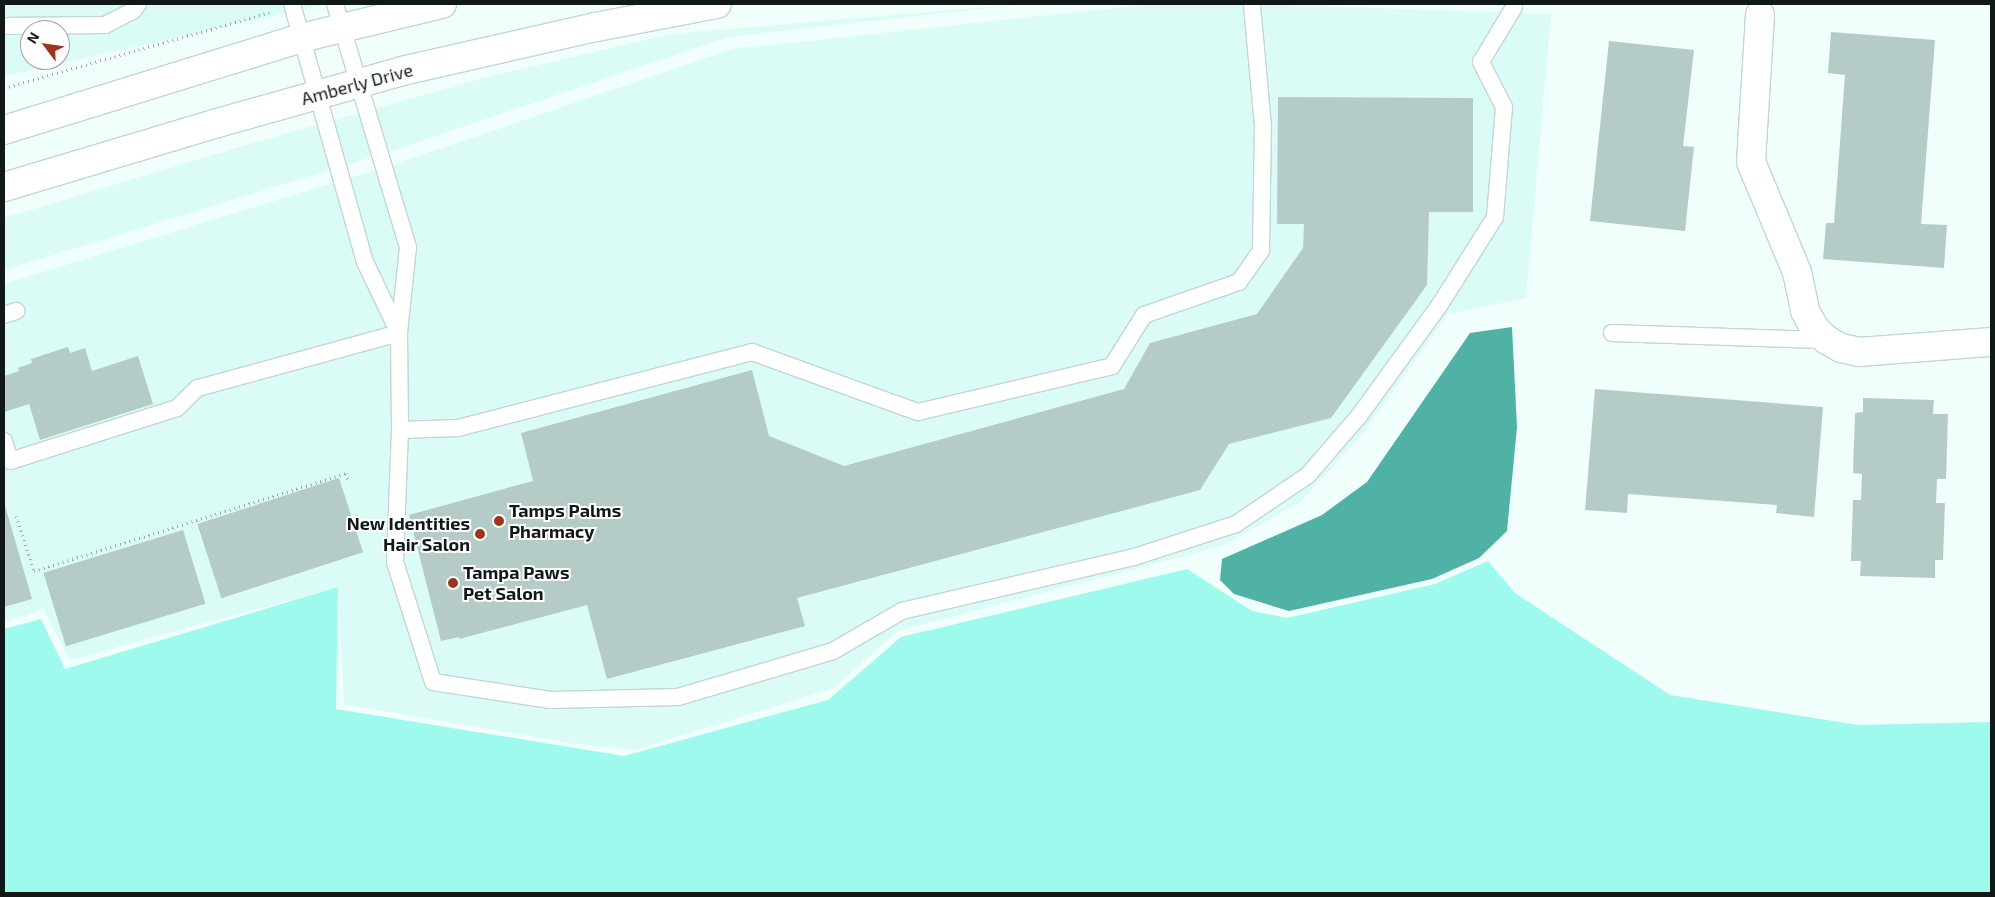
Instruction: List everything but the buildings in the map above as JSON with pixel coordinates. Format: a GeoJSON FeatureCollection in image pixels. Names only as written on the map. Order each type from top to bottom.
{"type":"FeatureCollection","features":[{"type":"Feature","properties":{"kind":"street"},"geometry":{"type":"LineString","coordinates":[[4,130],[301,38],[338,16],[442,4]]}},
{"type":"Feature","properties":{"kind":"street","name":"Amberly Drive"},"geometry":{"type":"LineString","coordinates":[[4,187],[317,94],[402,71],[586,29],[717,4]]}},
{"type":"Feature","properties":{"kind":"street"},"geometry":{"type":"LineString","coordinates":[[1760,15],[1751,162],[1797,272],[1805,311],[1815,329],[1841,348],[1860,352],[1991,342]]}},
{"type":"Feature","properties":{"kind":"lane"},"geometry":{"type":"LineString","coordinates":[[4,26],[105,25],[133,12],[138,4]]}},
{"type":"Feature","properties":{"kind":"lane"},"geometry":{"type":"LineString","coordinates":[[400,430],[458,428],[752,352],[918,412],[1112,366],[1144,315],[1239,282],[1260,250],[1263,126],[1252,4]]}},
{"type":"Feature","properties":{"kind":"lane"},"geometry":{"type":"LineString","coordinates":[[338,16],[408,247],[399,333],[400,430],[395,562],[433,682],[551,700],[678,697],[833,651],[902,611],[1134,557],[1236,524],[1308,475],[1359,416],[1439,306],[1495,217],[1504,107],[1481,62],[1514,4]]}},
{"type":"Feature","properties":{"kind":"lane"},"geometry":{"type":"LineString","coordinates":[[292,5],[365,262],[399,333]]}},
{"type":"Feature","properties":{"kind":"lane"},"geometry":{"type":"LineString","coordinates":[[4,441],[10,461],[177,408],[198,388],[399,333]]}},
{"type":"Feature","properties":{"kind":"lane"},"geometry":{"type":"LineString","coordinates":[[1612,333],[1828,340]]}},
{"type":"Feature","properties":{"kind":"path"},"geometry":{"type":"LineString","coordinates":[[4,88],[292,5]]}},
{"type":"Feature","properties":{"kind":"path"},"geometry":{"type":"LineString","coordinates":[[16,516],[34,571],[346,473],[348,482]]}},
{"type":"Feature","properties":{"kind":"shaded area"},"geometry":{"type":"Polygon","coordinates":[[[4,4],[327,4],[70,61],[70,20],[20,20],[20,70],[31,70],[4,76],[4,4]]]}},
{"type":"Feature","properties":{"kind":"shaded area"},"geometry":{"type":"Polygon","coordinates":[[[1024,4],[727,37],[395,150],[4,270],[4,218],[253,143],[488,77],[671,34],[1024,4]]]}},
{"type":"Feature","properties":{"kind":"shaded area"},"geometry":{"type":"Polygon","coordinates":[[[1152,4],[1259,4],[1551,14],[1526,298],[1448,314],[1361,436],[1300,502],[1222,546],[897,631],[834,688],[635,750],[570,743],[344,704],[338,587],[70,660],[43,609],[4,622],[4,284],[401,162],[733,49],[1152,4]]]}},
{"type":"Feature","properties":{"kind":"shaded area"},"geometry":{"type":"Polygon","coordinates":[[[1512,327],[1517,427],[1507,531],[1479,558],[1432,579],[1289,611],[1234,594],[1220,580],[1222,559],[1322,515],[1367,482],[1470,333],[1512,327]]]}},
{"type":"Feature","properties":{"kind":"shaded area"},"geometry":{"type":"Polygon","coordinates":[[[1488,561],[1515,593],[1670,695],[1858,725],[1991,722],[1991,893],[4,893],[4,629],[41,619],[65,669],[338,587],[336,709],[624,756],[828,700],[901,637],[1187,569],[1252,611],[1287,618],[1435,584],[1488,561]]]}},
{"type":"Feature","properties":{"kind":"place","name":"Tamps Palms Pharmacy"},"geometry":{"type":"Point","coordinates":[499,521]}},
{"type":"Feature","properties":{"kind":"place","name":"New Identities Hair Salon"},"geometry":{"type":"Point","coordinates":[480,534]}},
{"type":"Feature","properties":{"kind":"place","name":"Tampa Paws Pet Salon"},"geometry":{"type":"Point","coordinates":[453,583]}}]}
